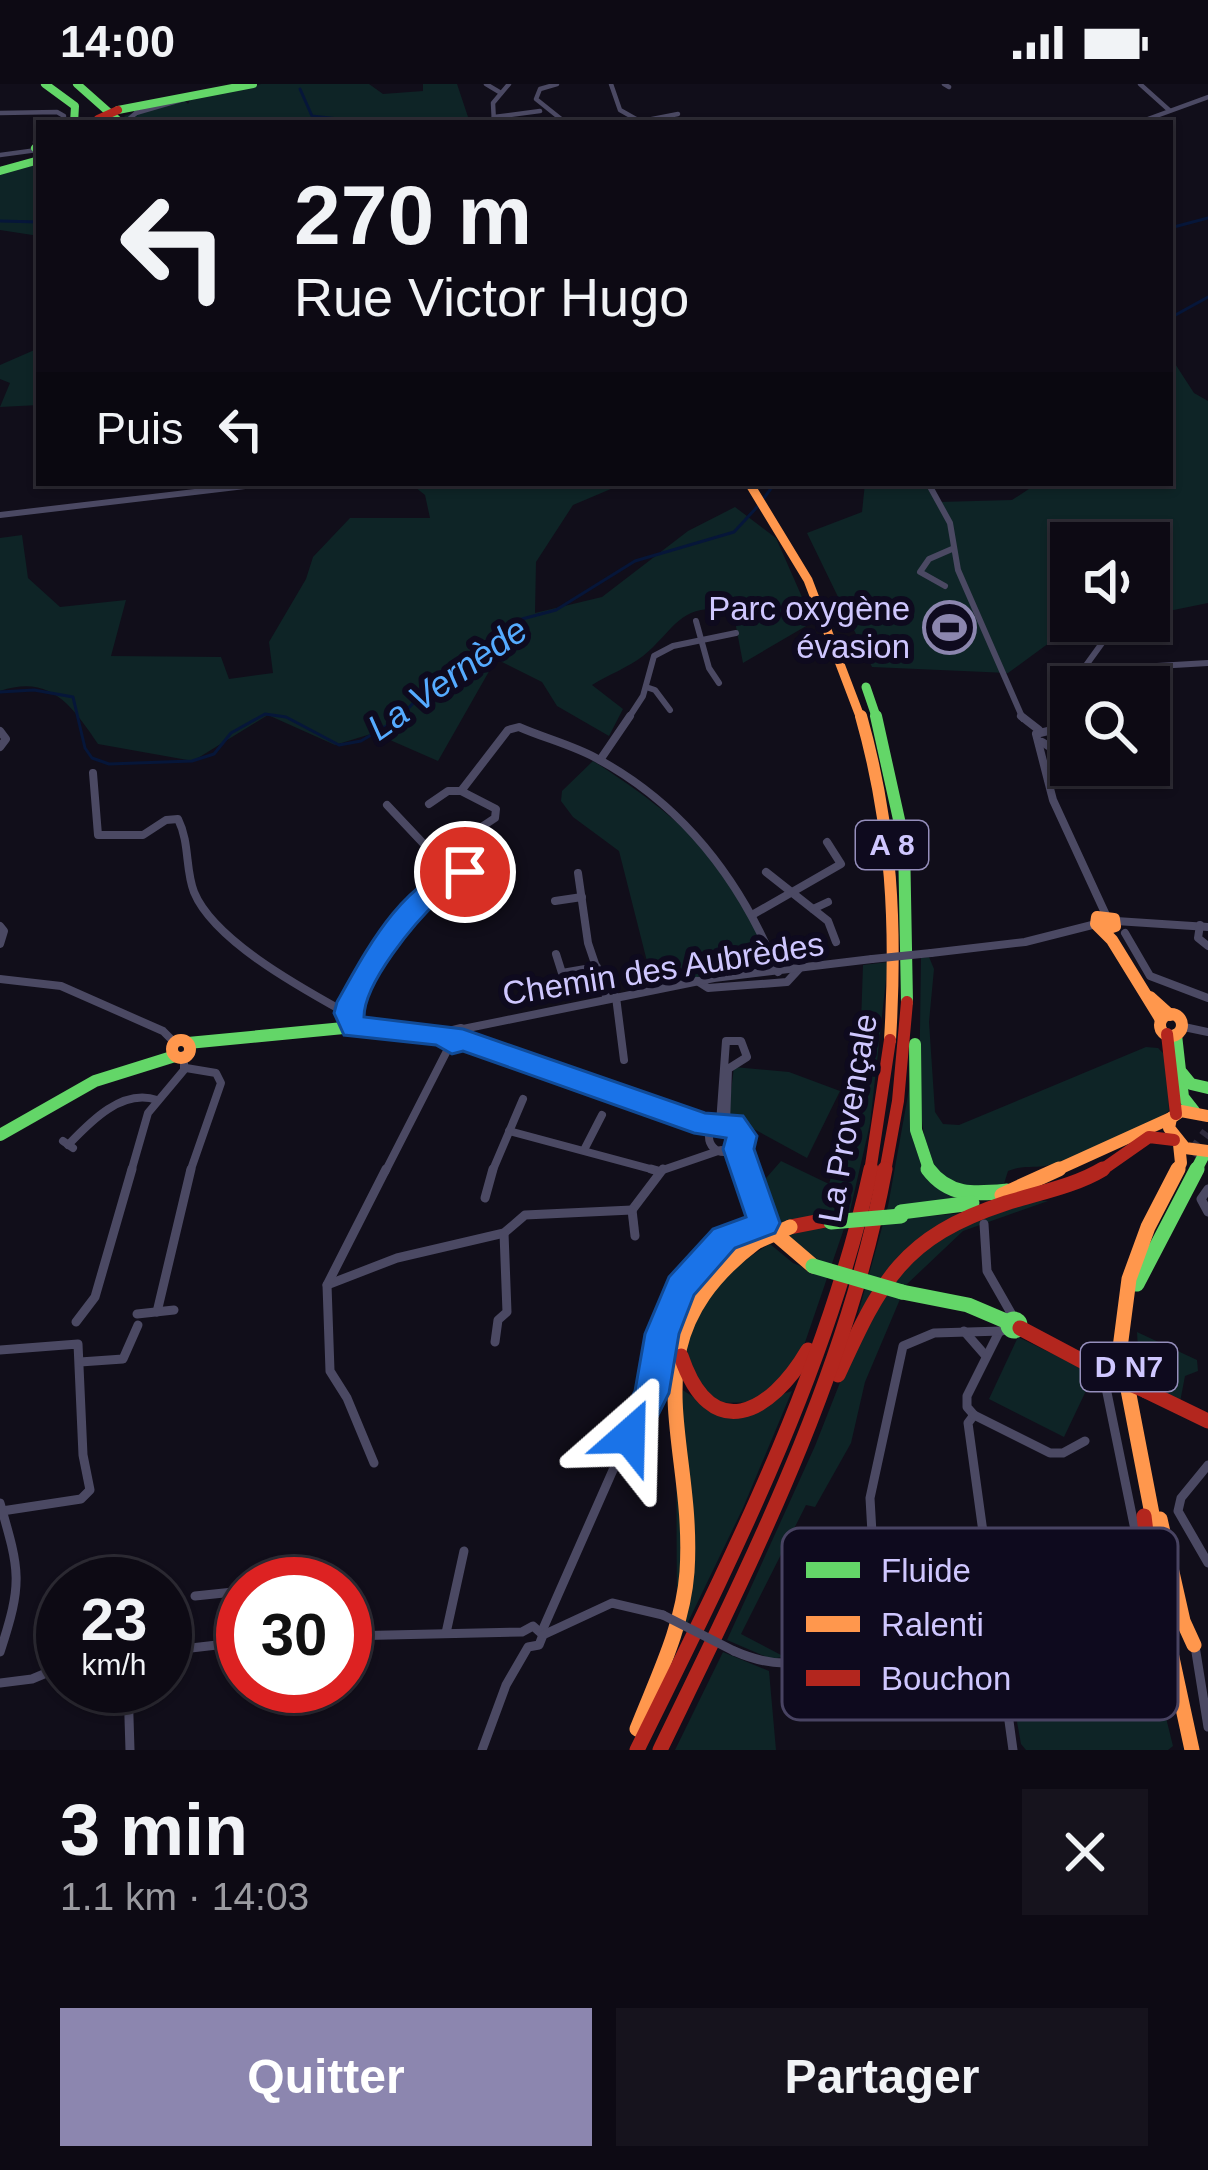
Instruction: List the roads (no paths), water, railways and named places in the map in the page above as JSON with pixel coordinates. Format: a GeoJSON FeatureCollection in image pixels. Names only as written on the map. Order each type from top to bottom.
{"type":"FeatureCollection","features":[{"type":"Feature","properties":{"kind":"main road"},"geometry":{"type":"LineString","coordinates":[[45,84],[74,106],[74,120]]}},
{"type":"Feature","properties":{"kind":"main road"},"geometry":{"type":"LineString","coordinates":[[73,84],[108,119],[200,92],[253,84]]}},
{"type":"Feature","properties":{"kind":"main road"},"geometry":{"type":"LineString","coordinates":[[1,170],[36,149]]}},
{"type":"Feature","properties":{"kind":"main road","name":"La Provençale"},"geometry":{"type":"LineString","coordinates":[[660,1750],[763,1536],[808,1429],[878,1205],[905,1052],[911,966],[905,847],[886,742],[819,575],[758,486]]}},
{"type":"Feature","properties":{"kind":"main road","name":"La Provençale"},"geometry":{"type":"LineString","coordinates":[[634,1750],[770,1472],[840,1284],[871,1168],[892,1033],[897,936],[884,782],[865,713],[771,504]]}},
{"type":"Feature","properties":{"kind":"main road"},"geometry":{"type":"LineString","coordinates":[[1110,925],[1165,1017],[1158,1027],[1176,1032]]}},
{"type":"Feature","properties":{"kind":"main road"},"geometry":{"type":"LineString","coordinates":[[911,966],[916,1142],[922,1163],[934,1182],[962,1196],[1015,1193]]}},
{"type":"Feature","properties":{"kind":"main road"},"geometry":{"type":"LineString","coordinates":[[0,1135],[75,1090],[209,1042],[351,1020],[456,1037]]}},
{"type":"Feature","properties":{"kind":"main road"},"geometry":{"type":"LineString","coordinates":[[1176,1032],[1183,1097],[1203,1112]]}},
{"type":"Feature","properties":{"kind":"main road"},"geometry":{"type":"LineString","coordinates":[[1176,1032],[1169,1128],[1177,1142]]}},
{"type":"Feature","properties":{"kind":"main road"},"geometry":{"type":"LineString","coordinates":[[1179,1062],[1184,1078],[1208,1088]]}},
{"type":"Feature","properties":{"kind":"main road"},"geometry":{"type":"LineString","coordinates":[[808,1429],[834,1384],[867,1306],[901,1261],[948,1226],[1173,1116],[1203,1112]]}},
{"type":"Feature","properties":{"kind":"main road"},"geometry":{"type":"LineString","coordinates":[[634,1750],[676,1629],[686,1577],[688,1527],[674,1412],[675,1352],[682,1325],[705,1286],[757,1244],[790,1229],[990,1200],[1099,1173],[1150,1137],[1202,1152],[1133,1268]]}},
{"type":"Feature","properties":{"kind":"main road","name":"D N7"},"geometry":{"type":"LineString","coordinates":[[1154,1528],[1120,1348],[1121,1318],[1148,1227],[1180,1163],[1177,1142]]}},
{"type":"Feature","properties":{"kind":"main road"},"geometry":{"type":"LineString","coordinates":[[739,1145],[764,1223],[787,1253],[814,1266],[902,1292],[968,1306],[1208,1421]]}},
{"type":"Feature","properties":{"kind":"main road"},"geometry":{"type":"LineString","coordinates":[[723,1150],[743,1163]]}},
{"type":"Feature","properties":{"kind":"main road","name":"D N7"},"geometry":{"type":"LineString","coordinates":[[1161,1528],[1132,1390],[1127,1345],[1131,1306],[1145,1264],[1202,1152]]}},
{"type":"Feature","properties":{"kind":"main road"},"geometry":{"type":"LineString","coordinates":[[757,1244],[708,1289],[684,1338],[685,1376],[695,1393],[719,1410],[757,1410],[789,1386],[840,1284]]}},
{"type":"Feature","properties":{"kind":"main road"},"geometry":{"type":"LineString","coordinates":[[1131,1416],[1146,1528]]}},
{"type":"Feature","properties":{"kind":"main road"},"geometry":{"type":"LineString","coordinates":[[1159,1514],[1162,1528]]}},
{"type":"Feature","properties":{"kind":"main road"},"geometry":{"type":"LineString","coordinates":[[1178,1595],[1195,1645]]}},
{"type":"Feature","properties":{"kind":"main road","name":"D N7"},"geometry":{"type":"LineString","coordinates":[[1178,1645],[1202,1750]]}},
{"type":"Feature","properties":{"kind":"main road","name":"D N7"},"geometry":{"type":"LineString","coordinates":[[1178,1687],[1191,1750]]}},
{"type":"Feature","properties":{"kind":"main road"},"geometry":{"type":"LineString","coordinates":[[1178,1713],[1191,1750]]}},
{"type":"Feature","properties":{"kind":"street"},"geometry":{"type":"LineString","coordinates":[[486,84],[501,93]]}},
{"type":"Feature","properties":{"kind":"street"},"geometry":{"type":"LineString","coordinates":[[509,84],[494,103],[494,120],[540,111]]}},
{"type":"Feature","properties":{"kind":"street"},"geometry":{"type":"LineString","coordinates":[[557,84],[541,89],[536,99],[562,120]]}},
{"type":"Feature","properties":{"kind":"street"},"geometry":{"type":"LineString","coordinates":[[611,84],[618,107],[639,120]]}},
{"type":"Feature","properties":{"kind":"street"},"geometry":{"type":"LineString","coordinates":[[1140,84],[1170,111]]}},
{"type":"Feature","properties":{"kind":"street"},"geometry":{"type":"LineString","coordinates":[[129,120],[136,113],[200,92]]}},
{"type":"Feature","properties":{"kind":"street"},"geometry":{"type":"LineString","coordinates":[[1145,120],[1208,97]]}},
{"type":"Feature","properties":{"kind":"street"},"geometry":{"type":"LineString","coordinates":[[644,110],[653,118]]}},
{"type":"Feature","properties":{"kind":"street"},"geometry":{"type":"LineString","coordinates":[[0,113],[56,112],[64,115],[63,120]]}},
{"type":"Feature","properties":{"kind":"street"},"geometry":{"type":"LineString","coordinates":[[648,120],[678,114]]}},
{"type":"Feature","properties":{"kind":"street"},"geometry":{"type":"LineString","coordinates":[[0,154],[36,148]]}},
{"type":"Feature","properties":{"kind":"street"},"geometry":{"type":"LineString","coordinates":[[0,515],[246,486]]}},
{"type":"Feature","properties":{"kind":"street"},"geometry":{"type":"LineString","coordinates":[[930,486],[950,523],[952,550],[1022,718],[1039,730],[1050,730]]}},
{"type":"Feature","properties":{"kind":"street"},"geometry":{"type":"LineString","coordinates":[[945,586],[920,572],[928,559],[952,550]]}},
{"type":"Feature","properties":{"kind":"street"},"geometry":{"type":"LineString","coordinates":[[696,621],[709,668],[719,683]]}},
{"type":"Feature","properties":{"kind":"street"},"geometry":{"type":"LineString","coordinates":[[600,760],[646,687],[653,656],[666,648],[736,633]]}},
{"type":"Feature","properties":{"kind":"street"},"geometry":{"type":"LineString","coordinates":[[1144,666],[1208,662]]}},
{"type":"Feature","properties":{"kind":"street"},"geometry":{"type":"LineString","coordinates":[[646,687],[655,690],[670,710]]}},
{"type":"Feature","properties":{"kind":"street"},"geometry":{"type":"LineString","coordinates":[[461,791],[498,740],[519,727],[600,760],[658,798],[701,839],[752,915],[778,972]]}},
{"type":"Feature","properties":{"kind":"street"},"geometry":{"type":"LineString","coordinates":[[1039,730],[1036,736],[1050,745]]}},
{"type":"Feature","properties":{"kind":"street"},"geometry":{"type":"LineString","coordinates":[[0,731],[6,739],[0,747]]}},
{"type":"Feature","properties":{"kind":"street"},"geometry":{"type":"LineString","coordinates":[[1041,741],[1048,780],[1110,925],[1147,977],[1160,985],[1179,984],[1208,998]]}},
{"type":"Feature","properties":{"kind":"street"},"geometry":{"type":"LineString","coordinates":[[1048,780],[1050,772]]}},
{"type":"Feature","properties":{"kind":"street"},"geometry":{"type":"LineString","coordinates":[[93,773],[98,835],[142,835],[166,820],[178,819],[190,850],[193,886],[200,903],[243,945],[351,1020],[398,925],[454,876],[475,869]]}},
{"type":"Feature","properties":{"kind":"street"},"geometry":{"type":"LineString","coordinates":[[429,804],[448,791],[461,791],[496,809],[495,818],[483,826]]}},
{"type":"Feature","properties":{"kind":"street"},"geometry":{"type":"LineString","coordinates":[[388,805],[454,876]]}},
{"type":"Feature","properties":{"kind":"street"},"geometry":{"type":"LineString","coordinates":[[752,915],[841,864],[827,842]]}},
{"type":"Feature","properties":{"kind":"street"},"geometry":{"type":"LineString","coordinates":[[766,872],[828,921],[836,942]]}},
{"type":"Feature","properties":{"kind":"street"},"geometry":{"type":"LineString","coordinates":[[578,873],[588,943],[612,998],[624,1060]]}},
{"type":"Feature","properties":{"kind":"street"},"geometry":{"type":"LineString","coordinates":[[555,901],[582,897]]}},
{"type":"Feature","properties":{"kind":"street"},"geometry":{"type":"LineString","coordinates":[[813,909],[829,902]]}},
{"type":"Feature","properties":{"kind":"street"},"geometry":{"type":"LineString","coordinates":[[1110,925],[1204,926],[1198,938],[1208,946]]}},
{"type":"Feature","properties":{"kind":"street","name":"Chemin des Aubrèdes"},"geometry":{"type":"LineString","coordinates":[[456,1037],[697,981],[992,946],[1110,925]]}},
{"type":"Feature","properties":{"kind":"street"},"geometry":{"type":"LineString","coordinates":[[0,926],[4,931],[0,944]]}},
{"type":"Feature","properties":{"kind":"street"},"geometry":{"type":"LineString","coordinates":[[769,947],[783,940]]}},
{"type":"Feature","properties":{"kind":"street"},"geometry":{"type":"LineString","coordinates":[[556,954],[562,973],[597,968]]}},
{"type":"Feature","properties":{"kind":"street"},"geometry":{"type":"LineString","coordinates":[[697,981],[708,988],[787,982],[799,969]]}},
{"type":"Feature","properties":{"kind":"street"},"geometry":{"type":"LineString","coordinates":[[0,979],[61,986],[164,1031],[181,1052],[216,1073],[221,1083],[185,1188],[157,1312]]}},
{"type":"Feature","properties":{"kind":"street"},"geometry":{"type":"LineString","coordinates":[[1176,1032],[1208,1033]]}},
{"type":"Feature","properties":{"kind":"street"},"geometry":{"type":"LineString","coordinates":[[374,1463],[347,1398],[330,1371],[327,1285],[456,1037],[715,1130],[739,1130],[739,1145],[658,1171],[509,1131]]}},
{"type":"Feature","properties":{"kind":"street"},"geometry":{"type":"LineString","coordinates":[[703,1156],[715,1130],[722,1113],[728,1069],[747,1058],[741,1041],[735,1040],[726,1041],[722,1058],[726,1064],[715,1130],[723,1150]]}},
{"type":"Feature","properties":{"kind":"street"},"geometry":{"type":"LineString","coordinates":[[76,1322],[95,1297],[148,1113],[181,1052]]}},
{"type":"Feature","properties":{"kind":"street"},"geometry":{"type":"LineString","coordinates":[[68,1144],[101,1111],[146,1096],[158,1101]]}},
{"type":"Feature","properties":{"kind":"street"},"geometry":{"type":"LineString","coordinates":[[485,1198],[523,1099]]}},
{"type":"Feature","properties":{"kind":"street"},"geometry":{"type":"LineString","coordinates":[[584,1150],[602,1115]]}},
{"type":"Feature","properties":{"kind":"street"},"geometry":{"type":"LineString","coordinates":[[635,1236],[632,1210],[658,1171]]}},
{"type":"Feature","properties":{"kind":"street"},"geometry":{"type":"LineString","coordinates":[[1207,1208],[1201,1199],[1208,1189]]}},
{"type":"Feature","properties":{"kind":"street"},"geometry":{"type":"LineString","coordinates":[[327,1285],[397,1258],[503,1233],[525,1215],[632,1210]]}},
{"type":"Feature","properties":{"kind":"street"},"geometry":{"type":"LineString","coordinates":[[629,1436],[652,1393],[670,1305],[724,1238],[764,1223]]}},
{"type":"Feature","properties":{"kind":"street"},"geometry":{"type":"LineString","coordinates":[[984,1224],[987,1270],[1010,1326]]}},
{"type":"Feature","properties":{"kind":"street"},"geometry":{"type":"LineString","coordinates":[[495,1342],[498,1320],[507,1312],[503,1233]]}},
{"type":"Feature","properties":{"kind":"street"},"geometry":{"type":"LineString","coordinates":[[80,1362],[123,1359],[137,1320],[174,1310]]}},
{"type":"Feature","properties":{"kind":"street"},"geometry":{"type":"LineString","coordinates":[[872,1528],[870,1498],[903,1346],[915,1337],[1010,1326]]}},
{"type":"Feature","properties":{"kind":"street"},"geometry":{"type":"LineString","coordinates":[[1010,1326],[986,1355],[967,1396],[967,1407],[974,1415],[1050,1453],[1063,1453],[1085,1442]]}},
{"type":"Feature","properties":{"kind":"street"},"geometry":{"type":"LineString","coordinates":[[963,1330],[986,1355]]}},
{"type":"Feature","properties":{"kind":"street"},"geometry":{"type":"LineString","coordinates":[[0,1349],[72,1342],[81,1349],[86,1449],[82,1469],[90,1490],[81,1499],[1,1507],[19,1568],[14,1610],[0,1652]]}},
{"type":"Feature","properties":{"kind":"street"},"geometry":{"type":"LineString","coordinates":[[1103,1372],[1133,1528]]}},
{"type":"Feature","properties":{"kind":"street"},"geometry":{"type":"LineString","coordinates":[[974,1415],[968,1423],[982,1528]]}},
{"type":"Feature","properties":{"kind":"street"},"geometry":{"type":"LineString","coordinates":[[1207,1468],[1181,1498],[1178,1510],[1208,1564]]}},
{"type":"Feature","properties":{"kind":"street"},"geometry":{"type":"LineString","coordinates":[[482,1750],[506,1685],[528,1647],[539,1645],[613,1470]]}},
{"type":"Feature","properties":{"kind":"street"},"geometry":{"type":"LineString","coordinates":[[0,1547],[14,1544]]}},
{"type":"Feature","properties":{"kind":"street"},"geometry":{"type":"LineString","coordinates":[[446,1633],[464,1551]]}},
{"type":"Feature","properties":{"kind":"street"},"geometry":{"type":"LineString","coordinates":[[195,1596],[216,1594]]}},
{"type":"Feature","properties":{"kind":"street"},"geometry":{"type":"LineString","coordinates":[[542,1633],[612,1603],[663,1615],[734,1651],[770,1666],[782,1665]]}},
{"type":"Feature","properties":{"kind":"street"},"geometry":{"type":"LineString","coordinates":[[372,1635],[522,1632],[530,1626],[542,1633]]}},
{"type":"Feature","properties":{"kind":"street"},"geometry":{"type":"LineString","coordinates":[[522,1632],[528,1647]]}},
{"type":"Feature","properties":{"kind":"street"},"geometry":{"type":"LineString","coordinates":[[1195,1645],[1208,1727]]}},
{"type":"Feature","properties":{"kind":"street"},"geometry":{"type":"LineString","coordinates":[[0,1683],[36,1677]]}},
{"type":"Feature","properties":{"kind":"street"},"geometry":{"type":"LineString","coordinates":[[129,1713],[130,1750]]}},
{"type":"Feature","properties":{"kind":"street"},"geometry":{"type":"LineString","coordinates":[[1009,1720],[1013,1750]]}},
{"type":"Feature","properties":{"kind":"waterway"},"geometry":{"type":"LineString","coordinates":[[300,89],[312,116],[347,120]]}},
{"type":"Feature","properties":{"kind":"waterway"},"geometry":{"type":"LineString","coordinates":[[1173,227],[1208,218]]}},
{"type":"Feature","properties":{"kind":"waterway"},"geometry":{"type":"LineString","coordinates":[[0,221],[36,222]]}},
{"type":"Feature","properties":{"kind":"waterway","name":"La Vernède"},"geometry":{"type":"LineString","coordinates":[[1173,316],[1208,297]]}},
{"type":"Feature","properties":{"kind":"waterway","name":"La Vernède"},"geometry":{"type":"LineString","coordinates":[[764,498],[773,486]]}},
{"type":"Feature","properties":{"kind":"waterway","name":"La Vernède"},"geometry":{"type":"LineString","coordinates":[[0,692],[34,690],[73,697],[85,748],[92,758],[109,764],[192,761],[214,754],[231,733],[265,714],[286,717],[339,745],[361,741],[398,719],[420,696],[483,660],[522,619],[556,610],[635,561],[734,532],[758,506]]}},
{"type":"Feature","properties":{"kind":"tunnel"},"geometry":{"type":"LineString","coordinates":[[1192,1155],[1208,1133]]}},
{"type":"Feature","properties":{"kind":"place","name":"Parc oxygène évasion"},"geometry":{"type":"Point","coordinates":[949,627]}}]}
